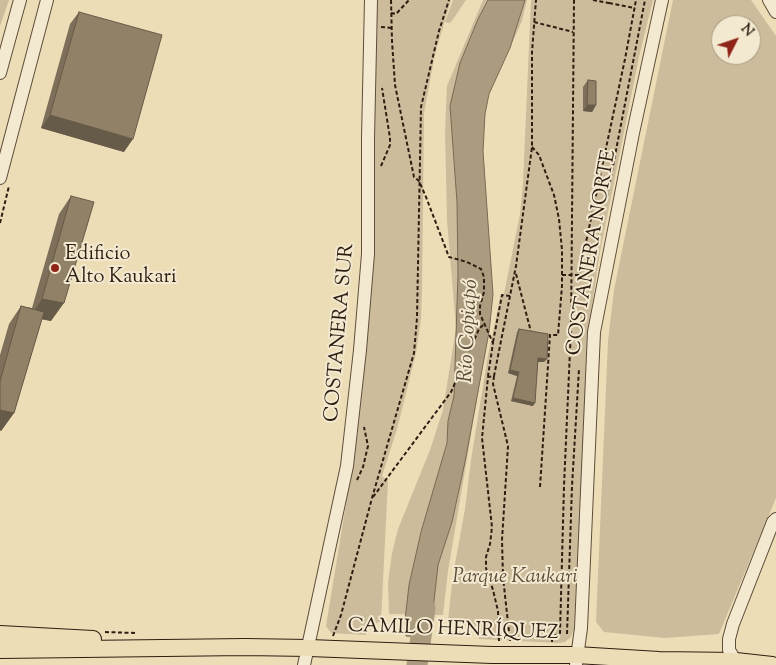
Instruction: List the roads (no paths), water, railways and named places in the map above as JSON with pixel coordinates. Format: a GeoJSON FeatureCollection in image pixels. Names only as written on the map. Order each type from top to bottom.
{"type":"FeatureCollection","features":[{"type":"Feature","properties":{"kind":"main road","name":"CAMILO HENRÍQUEZ"},"geometry":{"type":"LineString","coordinates":[[0,634],[245,647]]}},
{"type":"Feature","properties":{"kind":"main road","name":"CAMILO HENRÍQUEZ"},"geometry":{"type":"LineString","coordinates":[[0,650],[245,647],[362,650],[495,649],[576,660],[687,665]]}},
{"type":"Feature","properties":{"kind":"main road","name":"CAMILO HENRÍQUEZ"},"geometry":{"type":"LineString","coordinates":[[659,663],[772,665]]}},
{"type":"Feature","properties":{"kind":"street"},"geometry":{"type":"LineString","coordinates":[[0,73],[20,0]]}},
{"type":"Feature","properties":{"kind":"street"},"geometry":{"type":"LineString","coordinates":[[0,178],[47,0]]}},
{"type":"Feature","properties":{"kind":"street","name":"COSTANERA SUR"},"geometry":{"type":"LineString","coordinates":[[304,665],[347,466],[360,350],[368,254],[371,0]]}},
{"type":"Feature","properties":{"kind":"street","name":"COSTANERA NORTE"},"geometry":{"type":"LineString","coordinates":[[576,660],[581,628],[594,332],[633,132],[662,0]]}},
{"type":"Feature","properties":{"kind":"street"},"geometry":{"type":"LineString","coordinates":[[769,0],[776,12]]}},
{"type":"Feature","properties":{"kind":"street"},"geometry":{"type":"LineString","coordinates":[[737,663],[729,650],[729,639],[733,624],[773,522],[776,520]]}},
{"type":"Feature","properties":{"kind":"water"},"geometry":{"type":"Polygon","coordinates":[[[488,0],[525,0],[510,48],[489,94],[485,114],[483,151],[493,294],[489,332],[452,522],[438,565],[430,637],[406,636],[405,620],[409,585],[421,532],[447,443],[448,421],[454,396],[458,275],[457,202],[450,106],[460,63],[488,0]]]}},
{"type":"Feature","properties":{"kind":"waterway","name":"Río Copiapó"},"geometry":{"type":"LineString","coordinates":[[417,665],[425,608]]}},
{"type":"Feature","properties":{"kind":"place","name":"Edificio Alto Kaukari"},"geometry":{"type":"Point","coordinates":[55,268]}},
{"type":"Feature","properties":{"kind":"park label","name":"Parque Kaukari"},"geometry":{"type":"Point","coordinates":[515,579]}}]}
